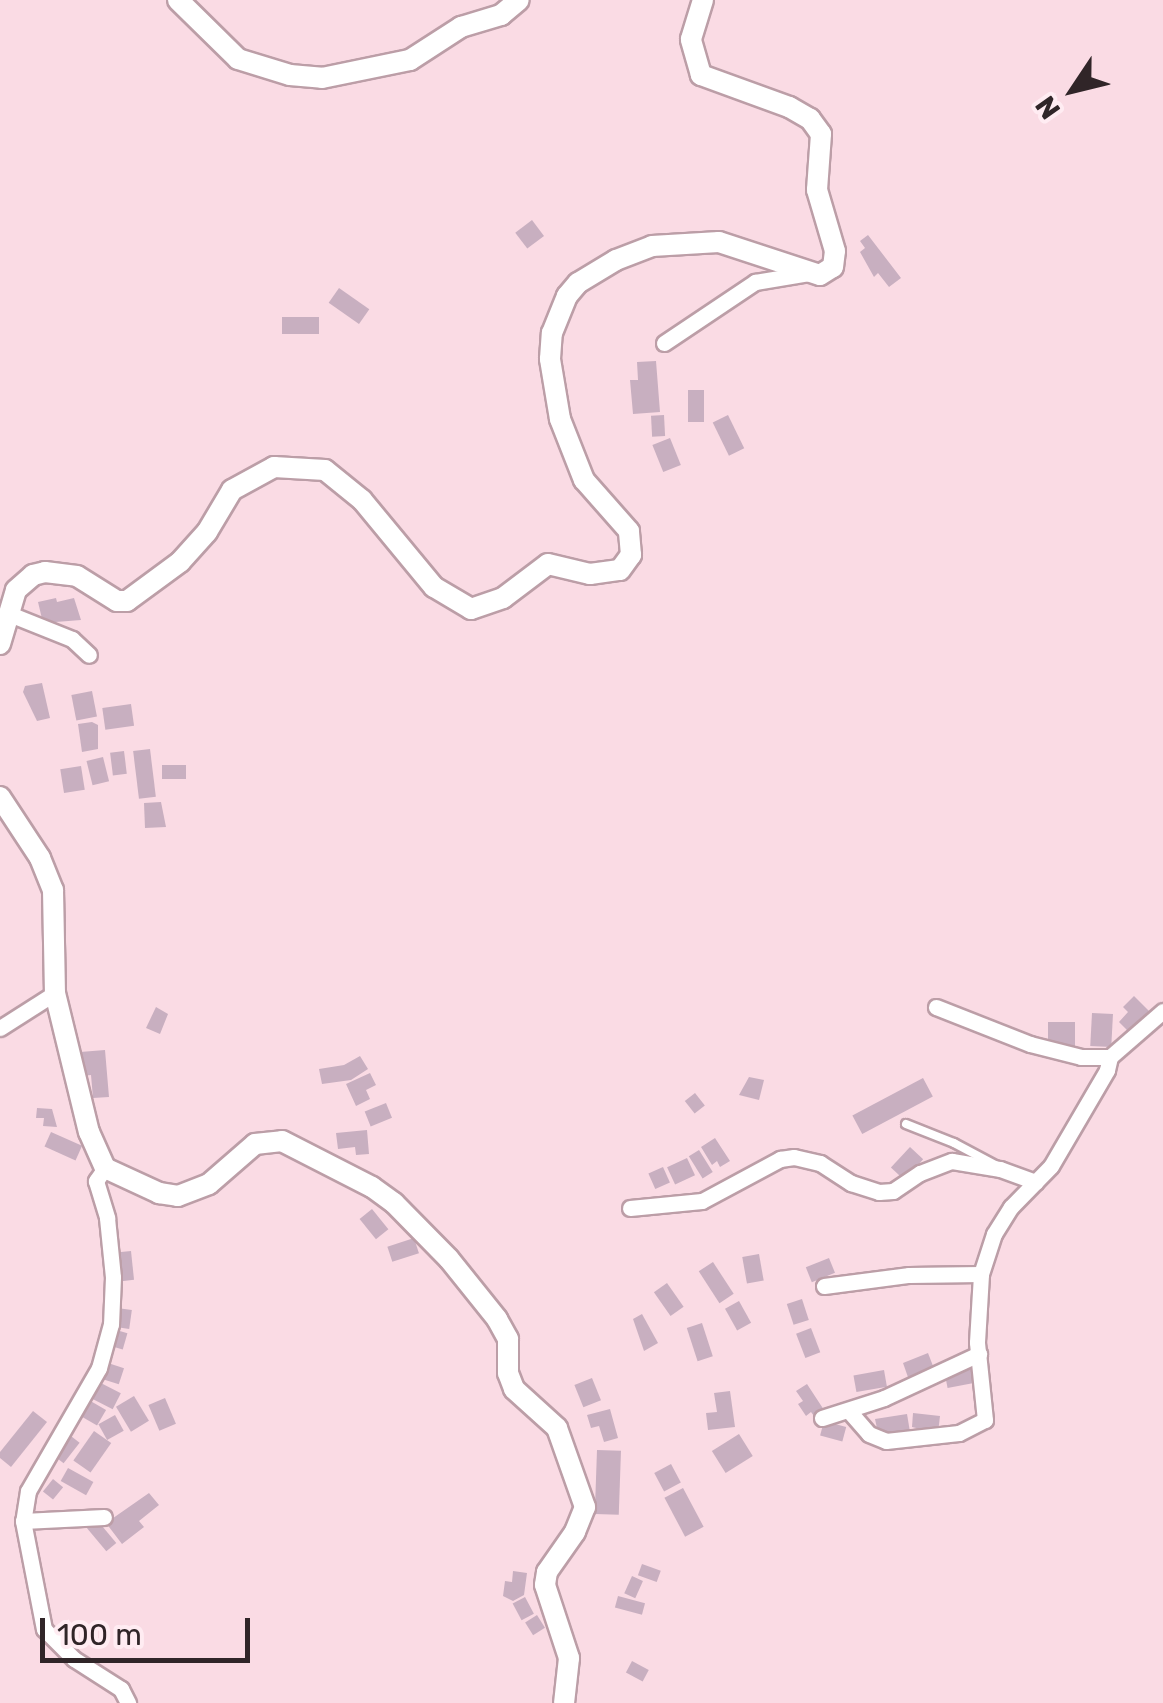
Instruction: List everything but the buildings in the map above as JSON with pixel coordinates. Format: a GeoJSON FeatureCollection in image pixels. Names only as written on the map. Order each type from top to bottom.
{"type":"FeatureCollection","features":[{"type":"Feature","properties":{"kind":"street"},"geometry":{"type":"LineString","coordinates":[[178,0],[238,59],[290,75],[322,78],[410,60],[461,26],[501,15],[519,0]]}},
{"type":"Feature","properties":{"kind":"street"},"geometry":{"type":"LineString","coordinates":[[0,644],[6,613],[16,590],[33,575],[45,572],[77,576],[117,601],[127,601],[180,562],[207,532],[232,490],[274,467],[325,470],[362,500],[434,587],[472,609],[503,598],[548,564],[590,574],[620,570],[632,555],[629,531],[584,480],[560,419],[550,359],[552,333],[567,296],[578,283],[616,260],[652,246],[719,242],[810,272],[825,274],[834,267],[835,251],[818,198],[821,134],[810,119],[789,107],[701,75],[691,39],[703,0]]}},
{"type":"Feature","properties":{"kind":"street"},"geometry":{"type":"LineString","coordinates":[[664,343],[756,282],[810,272]]}},
{"type":"Feature","properties":{"kind":"street"},"geometry":{"type":"LineString","coordinates":[[6,613],[72,638],[88,656]]}},
{"type":"Feature","properties":{"kind":"street"},"geometry":{"type":"LineString","coordinates":[[0,797],[40,858],[53,890],[56,993],[89,1132],[105,1168],[158,1193],[178,1196],[209,1184],[255,1144],[282,1141],[372,1187],[415,1221],[506,1334],[514,1389],[557,1428],[585,1507],[575,1532],[547,1572],[545,1584],[569,1658],[564,1703]]}},
{"type":"Feature","properties":{"kind":"street"},"geometry":{"type":"LineString","coordinates":[[0,1028],[56,993]]}},
{"type":"Feature","properties":{"kind":"street"},"geometry":{"type":"LineString","coordinates":[[936,1007],[1030,1044],[1081,1057],[1110,1057]]}},
{"type":"Feature","properties":{"kind":"street"},"geometry":{"type":"LineString","coordinates":[[849,1411],[869,1434],[886,1442],[974,1429],[987,1412],[979,1354],[982,1274],[994,1234],[1011,1207],[1036,1182],[1082,1113],[1110,1057],[1163,1011]]}},
{"type":"Feature","properties":{"kind":"street"},"geometry":{"type":"LineString","coordinates":[[630,1208],[702,1201],[780,1159],[794,1157],[820,1163],[852,1183],[880,1192],[893,1191],[920,1173],[952,1162],[1000,1169],[1036,1182]]}},
{"type":"Feature","properties":{"kind":"street"},"geometry":{"type":"LineString","coordinates":[[105,1168],[96,1181],[107,1218],[113,1277],[110,1324],[99,1368],[28,1492],[23,1521],[44,1629],[74,1659],[121,1689],[128,1703]]}},
{"type":"Feature","properties":{"kind":"street"},"geometry":{"type":"LineString","coordinates":[[824,1286],[909,1274],[982,1274]]}},
{"type":"Feature","properties":{"kind":"street"},"geometry":{"type":"LineString","coordinates":[[822,1418],[849,1411],[979,1354]]}},
{"type":"Feature","properties":{"kind":"street"},"geometry":{"type":"LineString","coordinates":[[23,1521],[104,1518]]}},
{"type":"Feature","properties":{"kind":"lane"},"geometry":{"type":"LineString","coordinates":[[906,1124],[982,1156],[1000,1169]]}}]}
